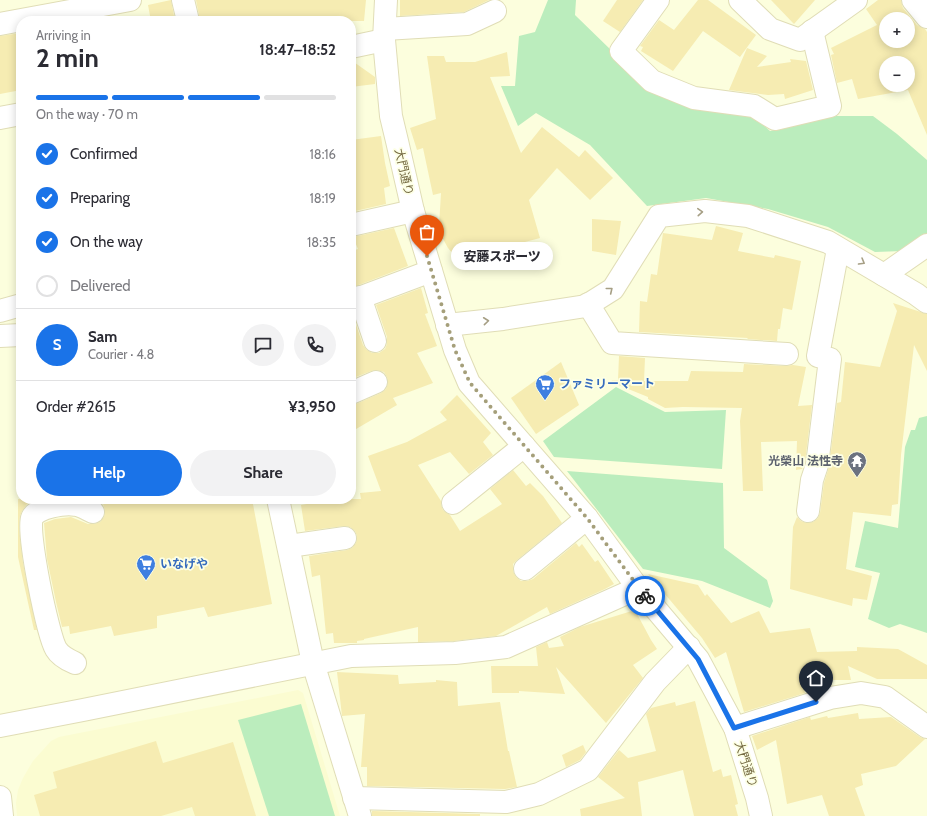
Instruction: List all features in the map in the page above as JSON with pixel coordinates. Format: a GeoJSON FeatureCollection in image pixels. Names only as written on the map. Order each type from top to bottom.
{"type":"FeatureCollection","features":[{"type":"Feature","properties":{"kind":"street"},"geometry":{"type":"LineString","coordinates":[[43,16],[130,0]]}},
{"type":"Feature","properties":{"kind":"street"},"geometry":{"type":"LineString","coordinates":[[183,0],[187,16]]}},
{"type":"Feature","properties":{"kind":"street","name":"大門通り"},"geometry":{"type":"LineString","coordinates":[[386,0],[385,35],[392,116],[413,211],[455,350],[470,383],[587,518],[638,588],[698,659],[734,728],[757,798],[761,816]]}},
{"type":"Feature","properties":{"kind":"street"},"geometry":{"type":"LineString","coordinates":[[658,0],[621,51],[652,81],[694,98],[754,106],[775,120],[830,106],[812,31]]}},
{"type":"Feature","properties":{"kind":"street"},"geometry":{"type":"LineString","coordinates":[[740,0],[770,29],[800,40],[856,0]]}},
{"type":"Feature","properties":{"kind":"street"},"geometry":{"type":"LineString","coordinates":[[913,0],[927,17]]}},
{"type":"Feature","properties":{"kind":"street"},"geometry":{"type":"LineString","coordinates":[[356,45],[385,35],[467,24],[495,11]]}},
{"type":"Feature","properties":{"kind":"street"},"geometry":{"type":"LineString","coordinates":[[0,24],[16,21]]}},
{"type":"Feature","properties":{"kind":"street"},"geometry":{"type":"LineString","coordinates":[[0,118],[16,115]]}},
{"type":"Feature","properties":{"kind":"street"},"geometry":{"type":"LineString","coordinates":[[356,224],[413,211]]}},
{"type":"Feature","properties":{"kind":"street"},"geometry":{"type":"LineString","coordinates":[[447,325],[503,319],[586,306],[613,289],[659,216],[705,211],[748,216],[828,242],[927,302]]}},
{"type":"Feature","properties":{"kind":"street"},"geometry":{"type":"LineString","coordinates":[[884,275],[927,245]]}},
{"type":"Feature","properties":{"kind":"street"},"geometry":{"type":"LineString","coordinates":[[808,511],[812,480],[818,458],[830,359],[818,356],[838,249]]}},
{"type":"Feature","properties":{"kind":"street"},"geometry":{"type":"LineString","coordinates":[[375,341],[356,299],[431,271]]}},
{"type":"Feature","properties":{"kind":"street"},"geometry":{"type":"LineString","coordinates":[[588,304],[612,343],[787,354]]}},
{"type":"Feature","properties":{"kind":"street"},"geometry":{"type":"LineString","coordinates":[[0,311],[16,306]]}},
{"type":"Feature","properties":{"kind":"street"},"geometry":{"type":"LineString","coordinates":[[0,336],[16,335]]}},
{"type":"Feature","properties":{"kind":"street"},"geometry":{"type":"LineString","coordinates":[[356,391],[376,382]]}},
{"type":"Feature","properties":{"kind":"street"},"geometry":{"type":"LineString","coordinates":[[453,503],[524,446]]}},
{"type":"Feature","properties":{"kind":"street"},"geometry":{"type":"LineString","coordinates":[[279,504],[313,663],[357,807],[506,802],[539,794],[588,770],[655,682],[689,647]]}},
{"type":"Feature","properties":{"kind":"street"},"geometry":{"type":"LineString","coordinates":[[75,663],[62,656],[56,649],[50,634],[33,555],[31,519],[35,513],[41,509],[66,505],[77,505],[93,512]]}},
{"type":"Feature","properties":{"kind":"street"},"geometry":{"type":"LineString","coordinates":[[525,569],[587,518]]}},
{"type":"Feature","properties":{"kind":"street"},"geometry":{"type":"LineString","coordinates":[[289,546],[345,538]]}},
{"type":"Feature","properties":{"kind":"street"},"geometry":{"type":"LineString","coordinates":[[0,726],[351,656],[455,653],[506,647],[638,588]]}},
{"type":"Feature","properties":{"kind":"street"},"geometry":{"type":"LineString","coordinates":[[734,728],[830,698],[861,693],[885,698],[927,727]]}},
{"type":"Feature","properties":{"kind":"street"},"geometry":{"type":"LineString","coordinates":[[0,797],[2,816]]}},
{"type":"Feature","properties":{"kind":"shaded area"},"geometry":{"type":"Polygon","coordinates":[[[548,0],[576,0],[575,15],[649,87],[751,114],[770,131],[836,116],[873,116],[897,134],[927,160],[927,235],[903,251],[875,252],[828,227],[768,209],[706,198],[647,206],[590,145],[536,113],[518,126],[501,86],[515,86],[519,36],[535,32],[548,0]]]}},
{"type":"Feature","properties":{"kind":"shaded area"},"geometry":{"type":"Polygon","coordinates":[[[616,387],[665,412],[726,410],[722,469],[554,457],[543,441],[616,387]]]}},
{"type":"Feature","properties":{"kind":"shaded area"},"geometry":{"type":"Polygon","coordinates":[[[927,416],[927,633],[900,624],[889,628],[868,619],[880,573],[855,567],[865,521],[898,528],[905,447],[911,430],[915,430],[919,418],[927,416]]]}},
{"type":"Feature","properties":{"kind":"shaded area"},"geometry":{"type":"Polygon","coordinates":[[[567,471],[723,483],[724,548],[767,580],[773,601],[770,608],[702,581],[643,569],[567,471]]]}},
{"type":"Feature","properties":{"kind":"shaded area"},"geometry":{"type":"Polygon","coordinates":[[[298,690],[303,693],[340,816],[17,816],[16,803],[18,790],[23,778],[33,761],[51,741],[59,737],[298,690]]]}},
{"type":"Feature","properties":{"kind":"shaded area"},"geometry":{"type":"Polygon","coordinates":[[[301,704],[335,816],[269,816],[238,720],[301,704]]]}},
{"type":"Feature","properties":{"kind":"building"},"geometry":{"type":"Polygon","coordinates":[[[171,0],[174,16],[150,16],[148,5],[171,0]]]}},
{"type":"Feature","properties":{"kind":"building"},"geometry":{"type":"Polygon","coordinates":[[[196,0],[366,0],[364,21],[356,21],[356,16],[199,16],[196,0]]]}},
{"type":"Feature","properties":{"kind":"building"},"geometry":{"type":"Polygon","coordinates":[[[400,0],[489,0],[464,12],[400,16],[400,0]]]}},
{"type":"Feature","properties":{"kind":"building"},"geometry":{"type":"Polygon","coordinates":[[[617,0],[643,0],[620,32],[603,21],[617,0]]]}},
{"type":"Feature","properties":{"kind":"building"},"geometry":{"type":"Polygon","coordinates":[[[698,0],[708,0],[756,35],[740,57],[703,31],[673,71],[641,51],[643,47],[640,46],[659,20],[674,30],[698,0]]]}},
{"type":"Feature","properties":{"kind":"building"},"geometry":{"type":"Polygon","coordinates":[[[771,0],[815,0],[794,24],[771,0]]]}},
{"type":"Feature","properties":{"kind":"building"},"geometry":{"type":"Polygon","coordinates":[[[878,0],[901,0],[903,8],[906,12],[879,12],[879,48],[915,48],[915,23],[927,32],[927,135],[909,92],[915,92],[915,56],[879,56],[879,92],[897,92],[858,99],[852,79],[837,83],[831,55],[834,54],[831,48],[877,25],[866,9],[878,0]]]}},
{"type":"Feature","properties":{"kind":"building"},"geometry":{"type":"Polygon","coordinates":[[[16,34],[16,91],[0,94],[0,36],[16,34]]]}},
{"type":"Feature","properties":{"kind":"building"},"geometry":{"type":"Polygon","coordinates":[[[747,48],[767,56],[757,67],[791,62],[790,59],[806,61],[813,90],[785,99],[784,94],[768,95],[729,90],[747,48]]]}},
{"type":"Feature","properties":{"kind":"building"},"geometry":{"type":"Polygon","coordinates":[[[507,52],[510,76],[490,77],[521,153],[542,127],[579,157],[585,150],[613,178],[590,200],[557,168],[529,200],[540,238],[458,260],[448,248],[442,237],[439,226],[441,193],[433,195],[423,148],[417,150],[410,128],[436,119],[427,56],[444,56],[446,62],[475,62],[507,52]]]}},
{"type":"Feature","properties":{"kind":"building"},"geometry":{"type":"Polygon","coordinates":[[[356,64],[375,77],[375,84],[356,86],[356,64]]]}},
{"type":"Feature","properties":{"kind":"building"},"geometry":{"type":"Polygon","coordinates":[[[381,136],[390,186],[384,188],[386,204],[356,211],[356,139],[381,136]]]}},
{"type":"Feature","properties":{"kind":"building"},"geometry":{"type":"Polygon","coordinates":[[[592,219],[621,221],[616,255],[592,251],[592,219]]]}},
{"type":"Feature","properties":{"kind":"building"},"geometry":{"type":"Polygon","coordinates":[[[716,226],[743,233],[738,251],[774,258],[775,255],[801,261],[792,310],[783,308],[777,341],[639,332],[640,301],[647,302],[651,274],[657,275],[663,233],[712,240],[716,226]]]}},
{"type":"Feature","properties":{"kind":"building"},"geometry":{"type":"Polygon","coordinates":[[[394,228],[408,266],[356,286],[356,250],[358,249],[356,244],[356,236],[394,228]]]}},
{"type":"Feature","properties":{"kind":"building"},"geometry":{"type":"Polygon","coordinates":[[[421,288],[428,313],[425,314],[437,346],[417,353],[433,383],[393,398],[397,405],[356,429],[356,404],[381,393],[386,389],[388,383],[384,372],[377,370],[356,377],[356,325],[363,345],[367,350],[372,353],[379,353],[385,349],[387,344],[387,337],[376,305],[421,288]]]}},
{"type":"Feature","properties":{"kind":"building"},"geometry":{"type":"Polygon","coordinates":[[[893,303],[927,314],[927,371],[914,345],[901,455],[898,504],[892,505],[891,516],[853,512],[846,569],[872,576],[867,600],[853,598],[852,606],[790,589],[793,527],[797,517],[801,521],[807,523],[813,522],[818,518],[820,513],[824,483],[829,467],[837,403],[841,402],[845,362],[880,367],[897,311],[893,303]]]}},
{"type":"Feature","properties":{"kind":"building"},"geometry":{"type":"Polygon","coordinates":[[[619,356],[645,358],[644,381],[688,381],[691,371],[743,372],[744,364],[793,365],[806,367],[798,406],[812,405],[805,462],[802,469],[796,470],[797,441],[761,442],[763,491],[743,491],[740,421],[742,408],[665,408],[648,399],[648,397],[611,382],[612,380],[618,380],[619,356]]]}},
{"type":"Feature","properties":{"kind":"building","name":"ファミリーマート"},"geometry":{"type":"Polygon","coordinates":[[[561,362],[579,405],[536,434],[511,398],[561,362]]]}},
{"type":"Feature","properties":{"kind":"building"},"geometry":{"type":"Polygon","coordinates":[[[457,395],[491,433],[483,442],[493,455],[469,474],[450,452],[418,465],[441,501],[443,510],[450,515],[460,531],[502,504],[490,489],[513,470],[526,486],[530,483],[543,496],[562,523],[513,564],[513,571],[516,577],[521,581],[533,579],[576,543],[579,547],[582,544],[595,562],[598,560],[614,584],[550,614],[547,607],[496,636],[454,641],[418,642],[418,627],[364,639],[357,641],[357,643],[334,643],[333,633],[326,634],[320,575],[312,577],[309,556],[352,548],[356,543],[357,536],[355,531],[350,527],[344,526],[305,531],[301,505],[356,504],[356,499],[361,499],[360,493],[381,491],[368,456],[407,442],[447,420],[440,412],[457,395]]]}},
{"type":"Feature","properties":{"kind":"building"},"geometry":{"type":"Polygon","coordinates":[[[18,504],[27,504],[20,516],[19,527],[23,563],[37,630],[34,630],[18,557],[18,504]]]}},
{"type":"Feature","properties":{"kind":"building","name":"いなげや"},"geometry":{"type":"Polygon","coordinates":[[[103,504],[253,504],[272,604],[208,617],[204,607],[157,616],[157,628],[114,636],[111,626],[70,634],[69,626],[62,627],[56,602],[47,559],[44,523],[55,519],[71,517],[88,524],[94,524],[100,522],[104,517],[105,510],[103,504]]]}},
{"type":"Feature","properties":{"kind":"building"},"geometry":{"type":"Polygon","coordinates":[[[648,574],[698,585],[705,596],[707,594],[731,623],[759,611],[770,633],[810,628],[817,652],[857,651],[857,647],[898,649],[927,665],[927,679],[877,679],[848,666],[851,680],[802,680],[805,693],[744,712],[726,652],[715,658],[702,638],[648,574]]]}},
{"type":"Feature","properties":{"kind":"building"},"geometry":{"type":"Polygon","coordinates":[[[635,610],[657,649],[633,665],[643,678],[606,723],[556,667],[565,694],[519,691],[519,693],[492,693],[491,666],[538,666],[536,647],[547,642],[549,648],[564,646],[560,637],[580,627],[635,610]]]}},
{"type":"Feature","properties":{"kind":"building"},"geometry":{"type":"Polygon","coordinates":[[[337,672],[398,675],[399,684],[436,682],[436,680],[457,682],[458,706],[500,702],[508,751],[517,787],[505,789],[367,786],[367,767],[361,767],[365,714],[342,716],[337,672]]]}},
{"type":"Feature","properties":{"kind":"building"},"geometry":{"type":"Polygon","coordinates":[[[695,701],[713,772],[721,769],[723,777],[731,775],[738,804],[735,805],[738,816],[694,816],[683,770],[638,782],[642,816],[581,816],[580,809],[625,798],[598,777],[619,750],[628,758],[656,751],[646,714],[651,708],[675,702],[676,706],[695,701]]]}},
{"type":"Feature","properties":{"kind":"building"},"geometry":{"type":"Polygon","coordinates":[[[858,713],[859,719],[891,717],[925,739],[896,766],[861,774],[863,785],[855,788],[865,816],[829,816],[822,795],[787,804],[776,740],[757,750],[752,736],[810,717],[811,720],[827,716],[828,718],[858,713]]]}},
{"type":"Feature","properties":{"kind":"building"},"geometry":{"type":"Polygon","coordinates":[[[156,741],[163,763],[233,742],[256,816],[195,816],[192,807],[161,816],[40,816],[34,795],[57,788],[53,772],[156,741]]]}},
{"type":"Feature","properties":{"kind":"building"},"geometry":{"type":"Polygon","coordinates":[[[583,745],[586,752],[580,760],[566,767],[562,755],[583,745]]]}},
{"type":"Feature","properties":{"kind":"building"},"geometry":{"type":"Polygon","coordinates":[[[372,811],[480,814],[480,816],[372,816],[372,811]]]}},
{"type":"Feature","properties":{"kind":"way so far"},"geometry":{"type":"LineString","coordinates":[[427,256],[455,350],[470,383],[592,524],[645,596]]}},
{"type":"Feature","properties":{"kind":"place","name":"安藤スポーツ"},"geometry":{"type":"Point","coordinates":[427,256]}},
{"type":"Feature","properties":{"kind":"place","name":"ファミリーマート"},"geometry":{"type":"Point","coordinates":[545,401]}},
{"type":"Feature","properties":{"kind":"place","name":"光榮山 法性寺"},"geometry":{"type":"Point","coordinates":[857,478]}},
{"type":"Feature","properties":{"kind":"place","name":"いなげや"},"geometry":{"type":"Point","coordinates":[146,581]}},
{"type":"Feature","properties":{"kind":"route"},"geometry":{"type":"LineString","coordinates":[[645,596],[698,659],[734,728],[816,702]]}}]}
